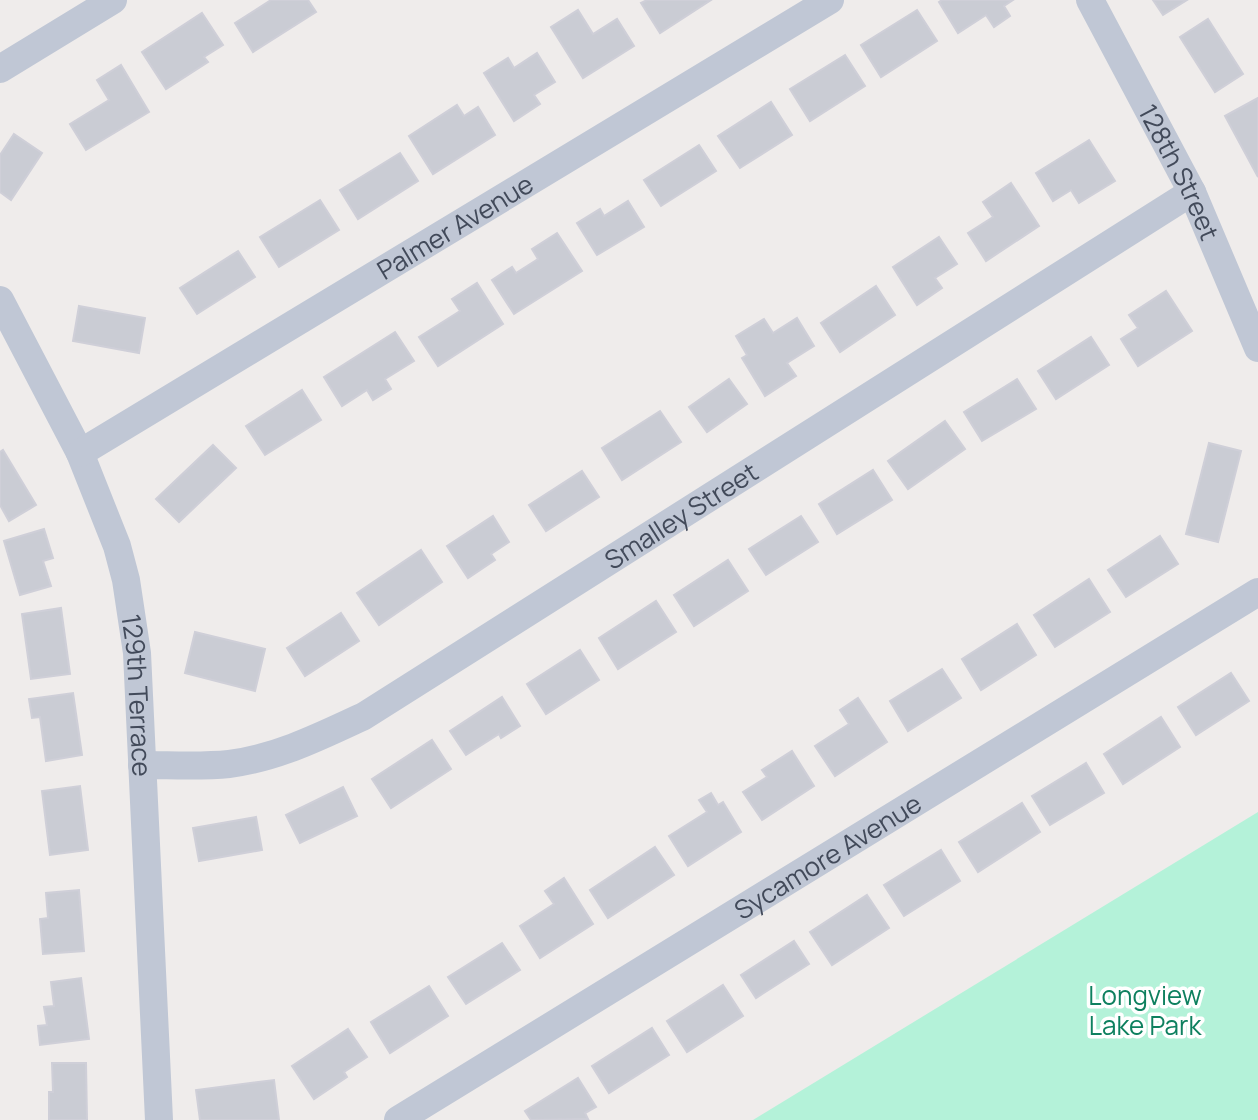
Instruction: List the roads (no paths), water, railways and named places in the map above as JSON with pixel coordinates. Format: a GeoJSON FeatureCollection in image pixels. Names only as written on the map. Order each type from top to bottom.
{"type":"FeatureCollection","features":[{"type":"Feature","properties":{"kind":"street"},"geometry":{"type":"LineString","coordinates":[[0,69],[113,0]]}},
{"type":"Feature","properties":{"kind":"street","name":"Palmer Avenue"},"geometry":{"type":"LineString","coordinates":[[80,453],[830,0]]}},
{"type":"Feature","properties":{"kind":"street","name":"128th Street"},"geometry":{"type":"LineString","coordinates":[[1090,0],[1192,192],[1258,348]]}},
{"type":"Feature","properties":{"kind":"street","name":"Smalley Street"},"geometry":{"type":"LineString","coordinates":[[142,765],[228,764],[257,758],[311,741],[364,716],[1192,192]]}},
{"type":"Feature","properties":{"kind":"street","name":"129th Terrace"},"geometry":{"type":"LineString","coordinates":[[0,300],[80,453],[117,546],[126,580],[137,653],[159,1120]]}},
{"type":"Feature","properties":{"kind":"street","name":"Sycamore Avenue"},"geometry":{"type":"LineString","coordinates":[[398,1120],[1258,592]]}},
{"type":"Feature","properties":{"kind":"park label","name":"Longview Lake Park"},"geometry":{"type":"Point","coordinates":[1145,1010]}}]}
